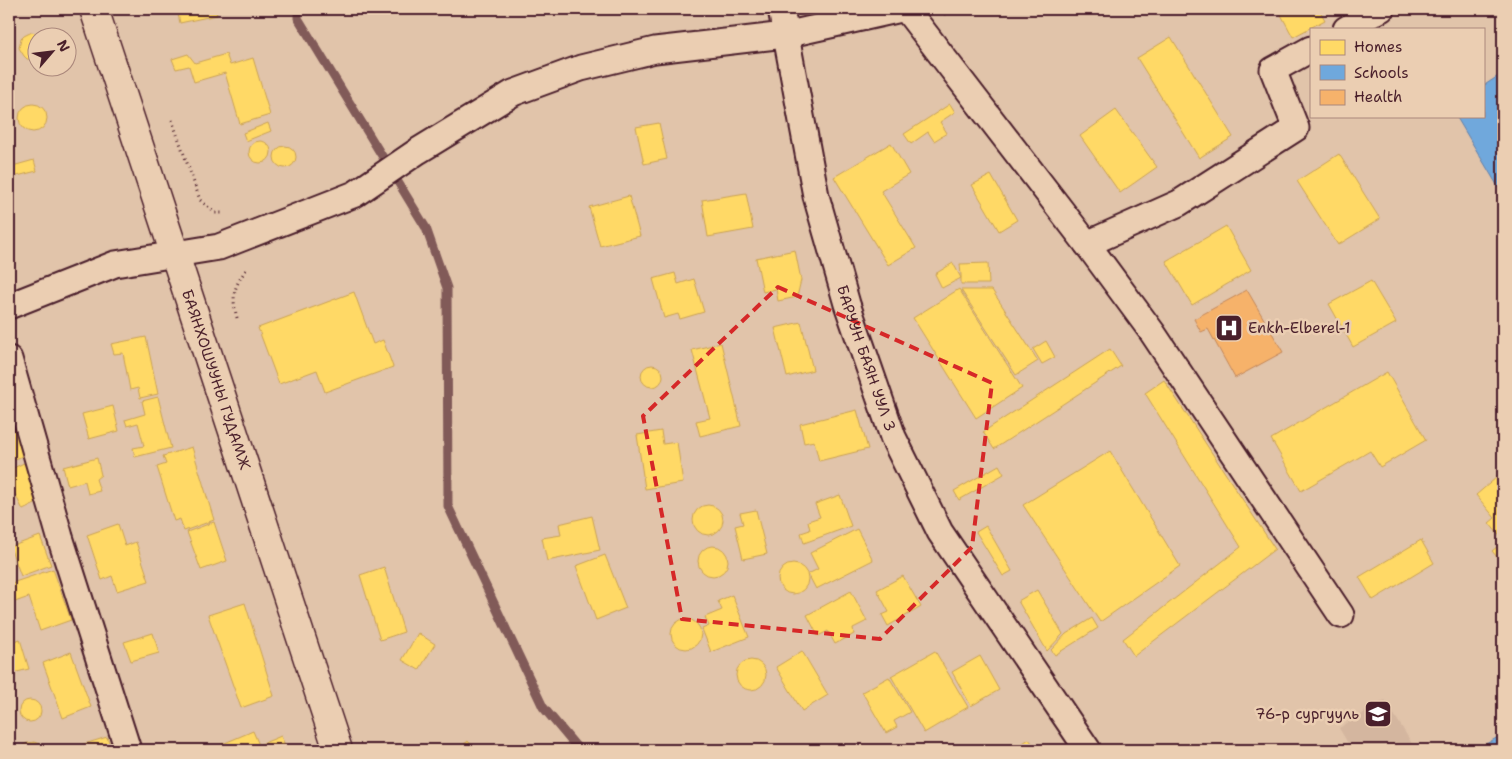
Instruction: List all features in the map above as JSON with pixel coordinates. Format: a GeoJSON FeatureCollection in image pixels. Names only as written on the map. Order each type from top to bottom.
{"type":"FeatureCollection","features":[{"type":"Feature","properties":{"kind":"main road","name":"БАЯНХОШУУНЫ ГУДАМЖ"},"geometry":{"type":"LineString","coordinates":[[94,9],[338,750]]}},
{"type":"Feature","properties":{"kind":"street","name":"БАРУУН БАЯН УУЛ 3"},"geometry":{"type":"LineString","coordinates":[[780,9],[816,196],[847,304],[894,436],[940,532],[1088,750]]}},
{"type":"Feature","properties":{"kind":"street"},"geometry":{"type":"LineString","coordinates":[[1348,28],[1381,9]]}},
{"type":"Feature","properties":{"kind":"street"},"geometry":{"type":"LineString","coordinates":[[9,306],[115,264],[219,247],[354,194],[418,151],[513,93],[581,68],[655,50],[785,36],[909,14],[1087,244],[1152,332],[1341,615]]}},
{"type":"Feature","properties":{"kind":"street"},"geometry":{"type":"LineString","coordinates":[[1087,244],[1179,203],[1296,128],[1273,70],[1310,49]]}},
{"type":"Feature","properties":{"kind":"street"},"geometry":{"type":"LineString","coordinates":[[9,358],[60,536],[128,750]]}},
{"type":"Feature","properties":{"kind":"path"},"geometry":{"type":"LineString","coordinates":[[909,14],[957,9]]}},
{"type":"Feature","properties":{"kind":"path"},"geometry":{"type":"LineString","coordinates":[[172,120],[200,200],[215,213],[232,213]]}},
{"type":"Feature","properties":{"kind":"path"},"geometry":{"type":"LineString","coordinates":[[237,318],[233,302],[236,284],[247,267],[253,264]]}},
{"type":"Feature","properties":{"kind":"highlighted area"},"geometry":{"type":"Polygon","coordinates":[[[778,287],[992,383],[972,547],[880,639],[682,619],[643,416],[778,287]]]}},
{"type":"Feature","properties":{"kind":"shaded area","name":"76-р сургууль"},"geometry":{"type":"Polygon","coordinates":[[[1385,700],[1416,750],[1352,750],[1339,728],[1385,700]]]}},
{"type":"Feature","properties":{"kind":"building: Homes"},"geometry":{"type":"Polygon","coordinates":[[[177,9],[216,9],[217,15],[180,23],[177,9]]]}},
{"type":"Feature","properties":{"kind":"building: Homes"},"geometry":{"type":"Polygon","coordinates":[[[1278,9],[1319,9],[1325,20],[1293,37],[1278,9]]]}},
{"type":"Feature","properties":{"kind":"building: Homes"},"geometry":{"type":"Polygon","coordinates":[[[28,34],[28,59],[19,48],[21,39],[28,34]]]}},
{"type":"Feature","properties":{"kind":"building: Homes"},"geometry":{"type":"Polygon","coordinates":[[[1171,37],[1233,137],[1199,158],[1137,58],[1171,37]]]}},
{"type":"Feature","properties":{"kind":"building: Homes"},"geometry":{"type":"Polygon","coordinates":[[[188,54],[195,63],[226,54],[230,65],[253,58],[270,115],[240,124],[225,73],[194,82],[189,66],[176,69],[172,59],[188,54]]]}},
{"type":"Feature","properties":{"kind":"building: Homes"},"geometry":{"type":"Polygon","coordinates":[[[33,104],[43,108],[47,118],[43,128],[33,132],[23,128],[19,118],[23,108],[33,104]]]}},
{"type":"Feature","properties":{"kind":"building: Homes"},"geometry":{"type":"Polygon","coordinates":[[[950,104],[955,112],[940,122],[947,133],[934,141],[928,132],[911,144],[904,134],[950,104]]]}},
{"type":"Feature","properties":{"kind":"building: Homes"},"geometry":{"type":"Polygon","coordinates":[[[1116,110],[1157,167],[1120,193],[1080,136],[1116,110]]]}},
{"type":"Feature","properties":{"kind":"building: Homes"},"geometry":{"type":"Polygon","coordinates":[[[268,123],[271,131],[246,141],[243,133],[268,123]]]}},
{"type":"Feature","properties":{"kind":"building: Homes"},"geometry":{"type":"Polygon","coordinates":[[[659,123],[667,159],[644,164],[636,127],[659,123]]]}},
{"type":"Feature","properties":{"kind":"building: Homes"},"geometry":{"type":"Polygon","coordinates":[[[260,141],[268,144],[271,152],[268,160],[260,163],[252,160],[249,152],[252,144],[260,141]]]}},
{"type":"Feature","properties":{"kind":"building: Homes"},"geometry":{"type":"Polygon","coordinates":[[[891,143],[909,174],[881,191],[916,248],[888,265],[834,177],[891,143]]]}},
{"type":"Feature","properties":{"kind":"building: Homes"},"geometry":{"type":"Polygon","coordinates":[[[285,146],[293,149],[296,157],[293,165],[285,168],[277,165],[274,157],[277,149],[285,146]]]}},
{"type":"Feature","properties":{"kind":"building: Homes"},"geometry":{"type":"Polygon","coordinates":[[[1339,154],[1380,219],[1338,245],[1297,181],[1339,154]]]}},
{"type":"Feature","properties":{"kind":"building: Homes"},"geometry":{"type":"Polygon","coordinates":[[[34,160],[37,171],[9,178],[9,167],[34,160]]]}},
{"type":"Feature","properties":{"kind":"building: Homes"},"geometry":{"type":"Polygon","coordinates":[[[991,175],[1017,220],[999,231],[972,185],[991,175]]]}},
{"type":"Feature","properties":{"kind":"building: Homes"},"geometry":{"type":"Polygon","coordinates":[[[746,193],[753,229],[708,237],[702,200],[746,193]]]}},
{"type":"Feature","properties":{"kind":"building: Homes"},"geometry":{"type":"Polygon","coordinates":[[[629,196],[640,236],[600,246],[589,207],[629,196]]]}},
{"type":"Feature","properties":{"kind":"building: Homes"},"geometry":{"type":"Polygon","coordinates":[[[1226,226],[1251,270],[1192,305],[1166,261],[1226,226]]]}},
{"type":"Feature","properties":{"kind":"building: Homes"},"geometry":{"type":"Polygon","coordinates":[[[795,250],[801,280],[797,297],[778,301],[776,289],[763,292],[756,258],[795,250]]]}},
{"type":"Feature","properties":{"kind":"building: Homes"},"geometry":{"type":"Polygon","coordinates":[[[953,263],[961,278],[942,288],[935,274],[953,263]]]}},
{"type":"Feature","properties":{"kind":"building: Homes"},"geometry":{"type":"Polygon","coordinates":[[[988,263],[989,284],[961,284],[960,264],[988,263]]]}},
{"type":"Feature","properties":{"kind":"building: Homes"},"geometry":{"type":"Polygon","coordinates":[[[675,273],[678,284],[694,279],[704,312],[680,319],[678,314],[664,318],[653,279],[675,273]]]}},
{"type":"Feature","properties":{"kind":"building: Homes"},"geometry":{"type":"Polygon","coordinates":[[[1371,281],[1396,323],[1353,347],[1329,304],[1371,281]]]}},
{"type":"Feature","properties":{"kind":"building: Homes"},"geometry":{"type":"Polygon","coordinates":[[[959,289],[1022,388],[976,418],[913,318],[959,289]]]}},
{"type":"Feature","properties":{"kind":"building: Homes"},"geometry":{"type":"Polygon","coordinates":[[[961,290],[992,290],[1038,361],[1016,375],[961,290]]]}},
{"type":"Feature","properties":{"kind":"building: Homes"},"geometry":{"type":"Polygon","coordinates":[[[354,292],[373,344],[383,340],[393,367],[325,392],[317,370],[279,384],[258,328],[354,292]]]}},
{"type":"Feature","properties":{"kind":"building: Homes"},"geometry":{"type":"Polygon","coordinates":[[[801,322],[813,370],[787,377],[775,328],[801,322]]]}},
{"type":"Feature","properties":{"kind":"building: Homes"},"geometry":{"type":"Polygon","coordinates":[[[146,337],[158,394],[140,398],[138,388],[130,390],[123,353],[114,354],[111,344],[146,337]]]}},
{"type":"Feature","properties":{"kind":"building: Homes"},"geometry":{"type":"Polygon","coordinates":[[[1046,341],[1055,357],[1042,364],[1033,349],[1046,341]]]}},
{"type":"Feature","properties":{"kind":"building: Homes"},"geometry":{"type":"Polygon","coordinates":[[[721,343],[741,426],[700,436],[696,421],[710,418],[692,350],[721,343]]]}},
{"type":"Feature","properties":{"kind":"building: Homes"},"geometry":{"type":"Polygon","coordinates":[[[1110,349],[1121,366],[994,449],[983,432],[1110,349]]]}},
{"type":"Feature","properties":{"kind":"building: Homes"},"geometry":{"type":"Polygon","coordinates":[[[652,365],[660,368],[663,376],[660,384],[652,387],[644,384],[641,376],[644,368],[652,365]]]}},
{"type":"Feature","properties":{"kind":"building: Homes"},"geometry":{"type":"Polygon","coordinates":[[[1387,372],[1426,440],[1380,467],[1370,451],[1301,491],[1271,439],[1387,372]]]}},
{"type":"Feature","properties":{"kind":"building: Homes"},"geometry":{"type":"Polygon","coordinates":[[[1164,380],[1275,549],[1134,656],[1123,639],[1241,547],[1145,393],[1164,380]]]}},
{"type":"Feature","properties":{"kind":"building: Homes"},"geometry":{"type":"Polygon","coordinates":[[[158,397],[171,448],[135,457],[133,448],[144,446],[138,423],[127,426],[125,420],[145,414],[142,401],[158,397]]]}},
{"type":"Feature","properties":{"kind":"building: Homes"},"geometry":{"type":"Polygon","coordinates":[[[113,406],[119,431],[89,439],[82,414],[113,406]]]}},
{"type":"Feature","properties":{"kind":"building: Homes"},"geometry":{"type":"Polygon","coordinates":[[[857,410],[868,449],[819,461],[814,441],[804,443],[800,424],[857,410]]]}},
{"type":"Feature","properties":{"kind":"building: Homes"},"geometry":{"type":"Polygon","coordinates":[[[9,412],[27,454],[9,462],[9,412]]]}},
{"type":"Feature","properties":{"kind":"building: Homes"},"geometry":{"type":"Polygon","coordinates":[[[661,431],[663,444],[677,442],[683,483],[645,489],[637,435],[661,431]]]}},
{"type":"Feature","properties":{"kind":"building: Homes"},"geometry":{"type":"Polygon","coordinates":[[[192,447],[214,520],[184,531],[180,519],[174,521],[157,467],[166,464],[163,456],[192,447]]]}},
{"type":"Feature","properties":{"kind":"building: Homes"},"geometry":{"type":"Polygon","coordinates":[[[1110,451],[1180,566],[1100,622],[1023,505],[1110,451]]]}},
{"type":"Feature","properties":{"kind":"building: Homes"},"geometry":{"type":"Polygon","coordinates":[[[97,458],[101,475],[96,479],[100,491],[88,494],[85,481],[68,486],[63,467],[97,458]]]}},
{"type":"Feature","properties":{"kind":"building: Homes"},"geometry":{"type":"Polygon","coordinates":[[[24,463],[43,500],[23,510],[9,482],[9,470],[24,463]]]}},
{"type":"Feature","properties":{"kind":"building: Homes"},"geometry":{"type":"Polygon","coordinates":[[[999,465],[1004,474],[959,500],[954,491],[999,465]]]}},
{"type":"Feature","properties":{"kind":"building: Homes"},"geometry":{"type":"Polygon","coordinates":[[[1503,472],[1503,540],[1489,523],[1495,518],[1476,495],[1503,472]]]}},
{"type":"Feature","properties":{"kind":"building: Homes"},"geometry":{"type":"Polygon","coordinates":[[[840,495],[851,526],[804,543],[801,533],[810,530],[808,521],[820,517],[815,504],[840,495]]]}},
{"type":"Feature","properties":{"kind":"building: Homes"},"geometry":{"type":"Polygon","coordinates":[[[708,505],[719,509],[723,520],[719,531],[708,535],[697,531],[693,520],[697,509],[708,505]]]}},
{"type":"Feature","properties":{"kind":"building: Homes"},"geometry":{"type":"Polygon","coordinates":[[[756,510],[767,554],[743,559],[735,526],[743,524],[740,513],[756,510]]]}},
{"type":"Feature","properties":{"kind":"building: Homes"},"geometry":{"type":"Polygon","coordinates":[[[592,516],[600,550],[547,561],[542,538],[561,535],[559,524],[592,516]]]}},
{"type":"Feature","properties":{"kind":"building: Homes"},"geometry":{"type":"Polygon","coordinates":[[[214,522],[227,561],[201,570],[187,532],[214,522]]]}},
{"type":"Feature","properties":{"kind":"building: Homes"},"geometry":{"type":"Polygon","coordinates":[[[118,524],[125,546],[136,542],[149,581],[117,591],[112,576],[102,580],[87,535],[118,524]]]}},
{"type":"Feature","properties":{"kind":"building: Homes"},"geometry":{"type":"Polygon","coordinates":[[[986,526],[1012,571],[1003,576],[976,532],[986,526]]]}},
{"type":"Feature","properties":{"kind":"building: Homes"},"geometry":{"type":"Polygon","coordinates":[[[857,529],[873,560],[816,589],[808,574],[818,569],[810,553],[857,529]]]}},
{"type":"Feature","properties":{"kind":"building: Homes"},"geometry":{"type":"Polygon","coordinates":[[[40,536],[51,565],[21,576],[10,547],[40,536]]]}},
{"type":"Feature","properties":{"kind":"building: Homes"},"geometry":{"type":"Polygon","coordinates":[[[1421,540],[1434,563],[1373,600],[1359,577],[1421,540]]]}},
{"type":"Feature","properties":{"kind":"building: Homes"},"geometry":{"type":"Polygon","coordinates":[[[1503,542],[1503,564],[1492,551],[1503,542]]]}},
{"type":"Feature","properties":{"kind":"building: Homes"},"geometry":{"type":"Polygon","coordinates":[[[713,546],[724,550],[728,561],[724,572],[713,576],[702,572],[698,561],[702,550],[713,546]]]}},
{"type":"Feature","properties":{"kind":"building: Homes"},"geometry":{"type":"Polygon","coordinates":[[[605,555],[626,608],[596,620],[576,566],[605,555]]]}},
{"type":"Feature","properties":{"kind":"building: Homes"},"geometry":{"type":"Polygon","coordinates":[[[793,564],[804,568],[808,579],[804,590],[793,594],[782,590],[778,579],[782,568],[793,564]]]}},
{"type":"Feature","properties":{"kind":"building: Homes"},"geometry":{"type":"Polygon","coordinates":[[[384,567],[404,632],[380,640],[360,575],[384,567]]]}},
{"type":"Feature","properties":{"kind":"building: Homes"},"geometry":{"type":"Polygon","coordinates":[[[53,569],[71,620],[40,631],[29,597],[12,603],[9,584],[53,569]]]}},
{"type":"Feature","properties":{"kind":"building: Homes"},"geometry":{"type":"Polygon","coordinates":[[[903,576],[921,607],[888,626],[882,615],[889,612],[877,590],[903,576]]]}},
{"type":"Feature","properties":{"kind":"building: Homes"},"geometry":{"type":"Polygon","coordinates":[[[1037,590],[1063,634],[1047,651],[1018,601],[1037,590]]]}},
{"type":"Feature","properties":{"kind":"building: Homes"},"geometry":{"type":"Polygon","coordinates":[[[851,591],[867,621],[853,628],[854,634],[835,644],[828,631],[818,636],[807,615],[851,591]]]}},
{"type":"Feature","properties":{"kind":"building: Homes"},"geometry":{"type":"Polygon","coordinates":[[[732,595],[749,637],[711,652],[702,629],[709,626],[705,617],[722,610],[718,601],[732,595]]]}},
{"type":"Feature","properties":{"kind":"building: Homes"},"geometry":{"type":"Polygon","coordinates":[[[245,603],[274,696],[241,708],[208,615],[245,603]]]}},
{"type":"Feature","properties":{"kind":"building: Homes"},"geometry":{"type":"Polygon","coordinates":[[[1092,618],[1098,628],[1055,655],[1051,650],[1066,634],[1092,618]]]}},
{"type":"Feature","properties":{"kind":"building: Homes"},"geometry":{"type":"Polygon","coordinates":[[[686,619],[697,623],[701,634],[697,645],[686,649],[675,645],[671,634],[675,623],[686,619]]]}},
{"type":"Feature","properties":{"kind":"building: Homes"},"geometry":{"type":"Polygon","coordinates":[[[153,633],[159,653],[131,661],[124,642],[153,633]]]}},
{"type":"Feature","properties":{"kind":"building: Homes"},"geometry":{"type":"Polygon","coordinates":[[[418,633],[435,644],[419,670],[402,660],[418,633]]]}},
{"type":"Feature","properties":{"kind":"building: Homes"},"geometry":{"type":"Polygon","coordinates":[[[20,639],[29,669],[9,674],[9,643],[20,639]]]}},
{"type":"Feature","properties":{"kind":"building: Homes"},"geometry":{"type":"Polygon","coordinates":[[[802,651],[828,695],[802,711],[776,667],[802,651]]]}},
{"type":"Feature","properties":{"kind":"building: Homes"},"geometry":{"type":"Polygon","coordinates":[[[935,651],[968,707],[924,733],[891,676],[935,651]]]}},
{"type":"Feature","properties":{"kind":"building: Homes"},"geometry":{"type":"Polygon","coordinates":[[[71,652],[91,707],[63,718],[43,663],[71,652]]]}},
{"type":"Feature","properties":{"kind":"building: Homes"},"geometry":{"type":"Polygon","coordinates":[[[980,656],[999,690],[971,706],[952,672],[980,656]]]}},
{"type":"Feature","properties":{"kind":"building: Homes"},"geometry":{"type":"Polygon","coordinates":[[[751,660],[762,664],[766,675],[762,686],[751,690],[740,686],[736,675],[740,664],[751,660]]]}},
{"type":"Feature","properties":{"kind":"building: Homes"},"geometry":{"type":"Polygon","coordinates":[[[889,677],[910,712],[894,721],[897,727],[886,733],[862,692],[889,677]]]}},
{"type":"Feature","properties":{"kind":"building: Homes"},"geometry":{"type":"Polygon","coordinates":[[[30,700],[38,703],[41,711],[38,719],[30,722],[22,719],[19,711],[22,703],[30,700]]]}},
{"type":"Feature","properties":{"kind":"building: Homes"},"geometry":{"type":"Polygon","coordinates":[[[253,731],[259,745],[281,736],[287,750],[214,750],[213,748],[253,731]]]}},
{"type":"Feature","properties":{"kind":"building: Homes"},"geometry":{"type":"Polygon","coordinates":[[[107,737],[112,750],[80,750],[78,746],[107,737]]]}},
{"type":"Feature","properties":{"kind":"building: Homes"},"geometry":{"type":"Polygon","coordinates":[[[1029,739],[1037,750],[1012,750],[1029,739]]]}},
{"type":"Feature","properties":{"kind":"building: Homes"},"geometry":{"type":"Polygon","coordinates":[[[468,741],[476,750],[457,750],[468,741]]]}},
{"type":"Feature","properties":{"kind":"building: Homes"},"geometry":{"type":"Polygon","coordinates":[[[34,742],[47,750],[19,750],[23,745],[34,742]]]}},
{"type":"Feature","properties":{"kind":"building: Schools"},"geometry":{"type":"Polygon","coordinates":[[[1503,73],[1503,195],[1457,118],[1484,118],[1484,85],[1503,73]]]}},
{"type":"Feature","properties":{"kind":"building: Schools"},"geometry":{"type":"Polygon","coordinates":[[[1503,734],[1503,750],[1476,750],[1503,734]]]}},
{"type":"Feature","properties":{"kind":"building: Health"},"geometry":{"type":"Polygon","coordinates":[[[1247,290],[1283,352],[1235,378],[1208,329],[1201,332],[1194,319],[1247,290]]]}},
{"type":"Feature","properties":{"kind":"waterway"},"geometry":{"type":"LineString","coordinates":[[298,9],[298,18],[426,228],[447,288],[448,506],[543,707],[579,750]]}},
{"type":"Feature","properties":{"kind":"place","name":"Enkh-Elberel-1"},"geometry":{"type":"Point","coordinates":[1229,328]}},
{"type":"Feature","properties":{"kind":"place","name":"76-р сургууль"},"geometry":{"type":"Point","coordinates":[1378,714]}}]}
